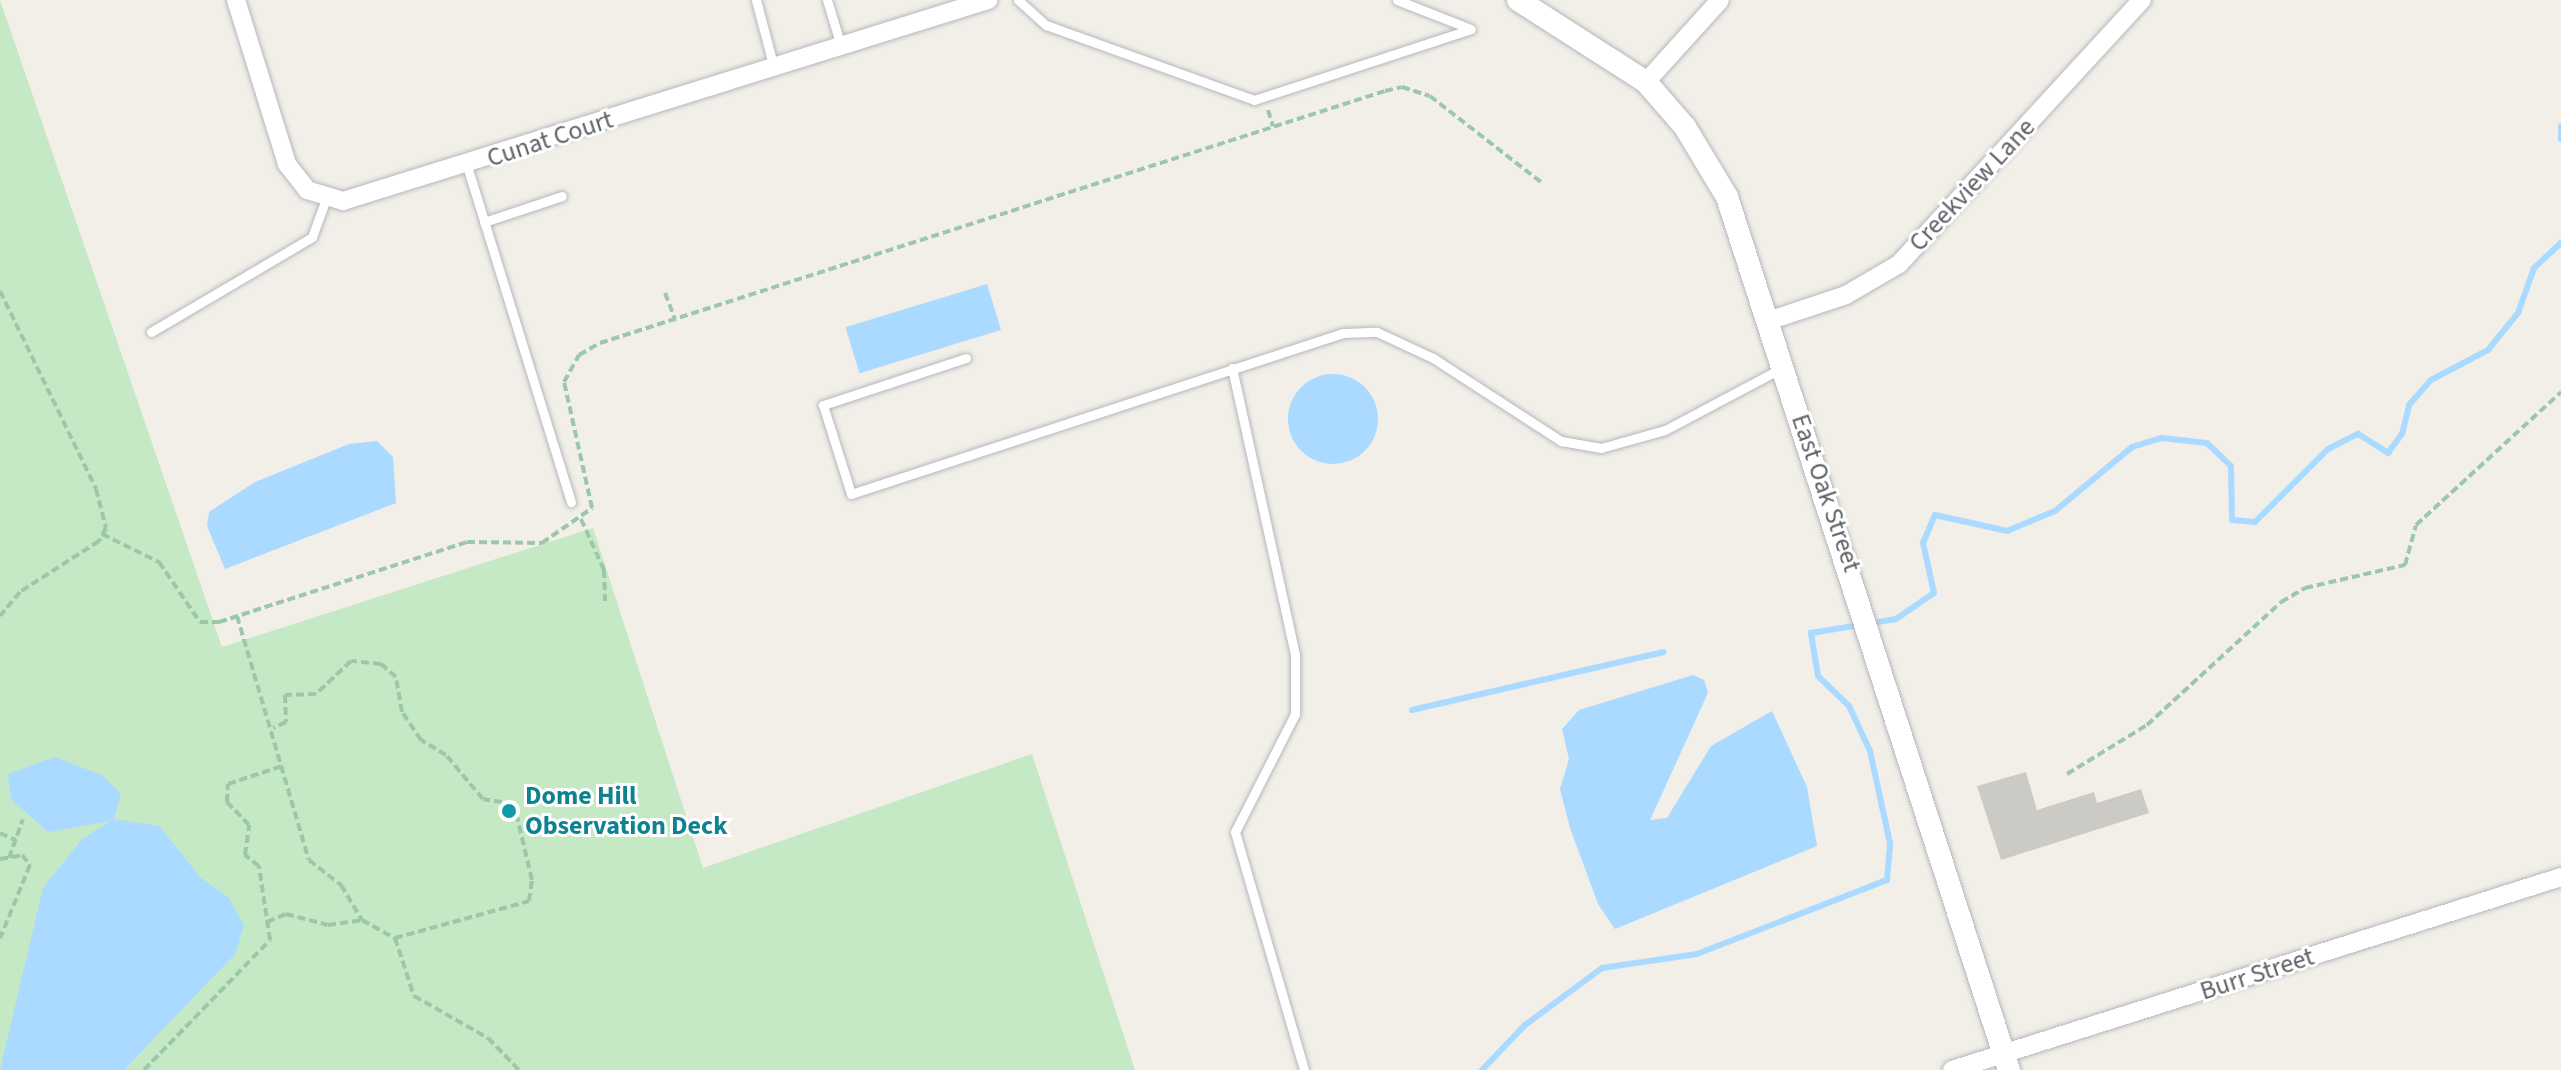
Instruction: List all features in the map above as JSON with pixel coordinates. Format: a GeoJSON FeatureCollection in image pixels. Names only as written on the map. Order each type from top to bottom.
{"type":"FeatureCollection","features":[{"type":"Feature","properties":{"kind":"street"},"geometry":{"type":"LineString","coordinates":[[236,0],[287,164],[307,190],[327,196]]}},
{"type":"Feature","properties":{"kind":"street","name":"Cunat Court"},"geometry":{"type":"LineString","coordinates":[[327,196],[381,193],[988,0]]}},
{"type":"Feature","properties":{"kind":"street","name":"East Oak Street"},"geometry":{"type":"LineString","coordinates":[[1518,0],[1646,82],[1685,127],[1727,197],[1854,573],[2007,1062]]}},
{"type":"Feature","properties":{"kind":"street"},"geometry":{"type":"LineString","coordinates":[[1646,82],[1720,0]]}},
{"type":"Feature","properties":{"kind":"street","name":"Creekview Lane"},"geometry":{"type":"LineString","coordinates":[[1768,321],[1846,295],[1899,264],[2142,0]]}},
{"type":"Feature","properties":{"kind":"street","name":"Burr Street"},"geometry":{"type":"LineString","coordinates":[[1952,1070],[2007,1062],[2561,877]]}},
{"type":"Feature","properties":{"kind":"lane"},"geometry":{"type":"LineString","coordinates":[[756,0],[774,68]]}},
{"type":"Feature","properties":{"kind":"lane"},"geometry":{"type":"LineString","coordinates":[[827,0],[841,47]]}},
{"type":"Feature","properties":{"kind":"lane"},"geometry":{"type":"LineString","coordinates":[[1018,0],[1046,25],[1254,100],[1471,29],[1397,0]]}},
{"type":"Feature","properties":{"kind":"lane"},"geometry":{"type":"LineString","coordinates":[[467,166],[571,502]]}},
{"type":"Feature","properties":{"kind":"lane"},"geometry":{"type":"LineString","coordinates":[[151,332],[312,237],[327,196]]}},
{"type":"Feature","properties":{"kind":"lane"},"geometry":{"type":"LineString","coordinates":[[484,222],[562,196]]}},
{"type":"Feature","properties":{"kind":"lane"},"geometry":{"type":"LineString","coordinates":[[966,358],[823,405],[851,494],[1343,333],[1377,332],[1433,358],[1561,441],[1601,448],[1665,430],[1783,367]]}},
{"type":"Feature","properties":{"kind":"lane"},"geometry":{"type":"LineString","coordinates":[[1232,368],[1295,670],[1295,714],[1235,832],[1304,1070]]}},
{"type":"Feature","properties":{"kind":"path"},"geometry":{"type":"LineString","coordinates":[[102,534],[159,562],[192,618],[237,616],[467,542],[542,543],[581,519],[594,492],[566,395],[570,367],[600,343],[1402,87],[1430,96],[1542,183]]}},
{"type":"Feature","properties":{"kind":"path"},"geometry":{"type":"LineString","coordinates":[[0,291],[96,489],[102,534]]}},
{"type":"Feature","properties":{"kind":"path"},"geometry":{"type":"LineString","coordinates":[[665,293],[675,319]]}},
{"type":"Feature","properties":{"kind":"path"},"geometry":{"type":"LineString","coordinates":[[2067,774],[2147,725],[2281,602],[2305,588],[2405,565],[2416,525],[2561,392]]}},
{"type":"Feature","properties":{"kind":"path"},"geometry":{"type":"LineString","coordinates":[[581,519],[604,570],[605,601]]}},
{"type":"Feature","properties":{"kind":"path"},"geometry":{"type":"LineString","coordinates":[[0,616],[20,592],[102,534]]}},
{"type":"Feature","properties":{"kind":"path"},"geometry":{"type":"LineString","coordinates":[[237,616],[285,765],[309,860],[341,885],[362,920],[395,938],[414,996],[488,1038],[519,1070]]}},
{"type":"Feature","properties":{"kind":"path"},"geometry":{"type":"LineString","coordinates":[[273,728],[286,722],[285,695],[316,694],[351,661],[381,664],[396,677],[402,712],[421,740],[446,755],[483,799],[514,804],[532,880],[529,901],[395,938]]}},
{"type":"Feature","properties":{"kind":"path"},"geometry":{"type":"LineString","coordinates":[[144,1070],[256,959],[270,940],[259,866],[245,855],[249,825],[227,802],[228,784],[285,765]]}},
{"type":"Feature","properties":{"kind":"path"},"geometry":{"type":"LineString","coordinates":[[9,858],[23,819]]}},
{"type":"Feature","properties":{"kind":"path"},"geometry":{"type":"LineString","coordinates":[[0,833],[15,840]]}},
{"type":"Feature","properties":{"kind":"path"},"geometry":{"type":"LineString","coordinates":[[0,859],[22,855],[30,865],[0,938]]}},
{"type":"Feature","properties":{"kind":"path"},"geometry":{"type":"LineString","coordinates":[[267,922],[286,914],[328,925],[362,920]]}},
{"type":"Feature","properties":{"kind":"green space"},"geometry":{"type":"Polygon","coordinates":[[[0,0],[222,647],[593,528],[703,868],[1032,754],[1135,1070],[0,1070],[0,0]]]}},
{"type":"Feature","properties":{"kind":"water"},"geometry":{"type":"Polygon","coordinates":[[[987,284],[1001,330],[860,373],[845,327],[987,284]]]}},
{"type":"Feature","properties":{"kind":"water"},"geometry":{"type":"Polygon","coordinates":[[[1333,374],[1350,377],[1365,387],[1375,402],[1378,419],[1375,436],[1365,451],[1350,461],[1333,464],[1316,461],[1301,451],[1291,436],[1288,419],[1291,402],[1301,387],[1316,377],[1333,374]]]}},
{"type":"Feature","properties":{"kind":"water"},"geometry":{"type":"Polygon","coordinates":[[[377,441],[393,457],[396,503],[225,569],[207,526],[209,512],[255,482],[349,444],[377,441]]]}},
{"type":"Feature","properties":{"kind":"water"},"geometry":{"type":"Polygon","coordinates":[[[1693,675],[1704,680],[1708,693],[1650,820],[1667,818],[1711,746],[1772,711],[1807,787],[1817,846],[1615,929],[1598,904],[1570,828],[1560,789],[1569,759],[1562,729],[1579,710],[1693,675]]]}},
{"type":"Feature","properties":{"kind":"water"},"geometry":{"type":"Polygon","coordinates":[[[54,757],[102,775],[121,794],[114,819],[159,826],[201,878],[229,898],[244,925],[236,953],[124,1070],[0,1070],[43,888],[82,839],[111,821],[48,832],[11,799],[8,774],[54,757]]]}},
{"type":"Feature","properties":{"kind":"building"},"geometry":{"type":"Polygon","coordinates":[[[2026,772],[2037,810],[2094,792],[2097,803],[2141,789],[2149,813],[2001,860],[1977,786],[2026,772]]]}},
{"type":"Feature","properties":{"kind":"waterway"},"geometry":{"type":"LineString","coordinates":[[2561,126],[2561,139]]}},
{"type":"Feature","properties":{"kind":"waterway"},"geometry":{"type":"LineString","coordinates":[[1482,1070],[1525,1025],[1602,968],[1697,954],[1887,880],[1890,843],[1870,751],[1849,706],[1818,676],[1811,633],[1896,619],[1934,593],[1923,543],[1935,515],[2007,531],[2055,511],[2132,447],[2162,438],[2207,443],[2231,466],[2232,520],[2255,522],[2328,449],[2358,434],[2388,453],[2402,434],[2409,405],[2431,380],[2488,350],[2518,313],[2534,268],[2561,243]]}},
{"type":"Feature","properties":{"kind":"waterway"},"geometry":{"type":"LineString","coordinates":[[1412,710],[1663,652]]}},
{"type":"Feature","properties":{"kind":"place","name":"Dome Hill Observation Deck"},"geometry":{"type":"Point","coordinates":[509,811]}}]}
